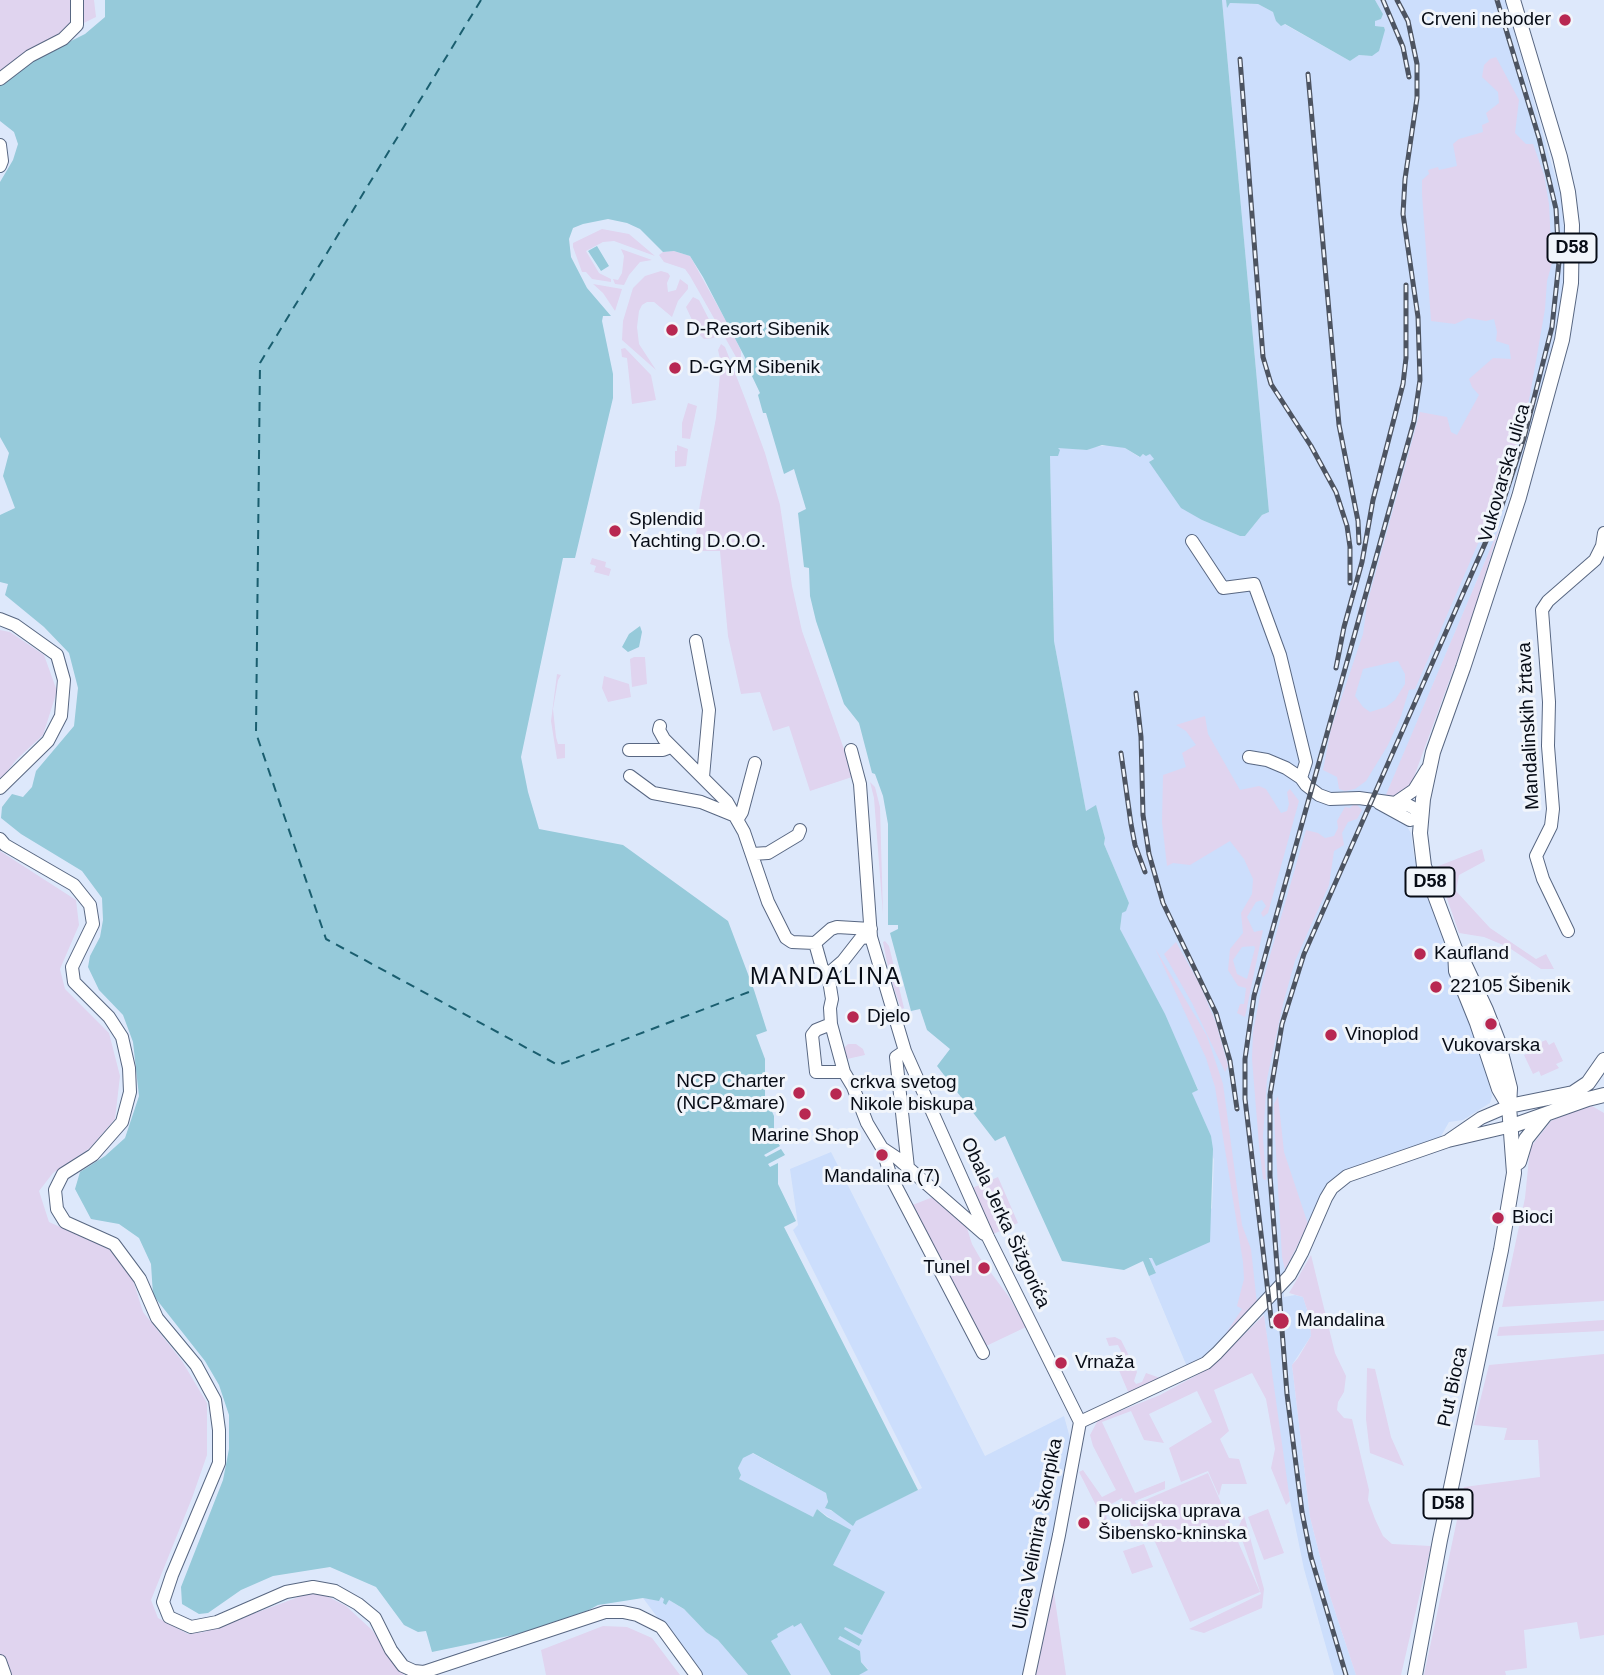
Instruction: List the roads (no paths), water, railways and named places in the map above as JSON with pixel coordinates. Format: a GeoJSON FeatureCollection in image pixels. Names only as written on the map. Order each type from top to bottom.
{"type":"FeatureCollection","features":[{"type":"Feature","properties":{"kind":"main road","name":"Vukovarska ulica"},"geometry":{"type":"LineString","coordinates":[[1509,1106],[1510,1088],[1498,1041],[1475,986],[1455,948],[1424,866],[1420,833],[1429,766],[1520,497],[1562,340],[1569,302],[1572,225],[1568,192],[1513,0]]}},
{"type":"Feature","properties":{"kind":"main road"},"geometry":{"type":"LineString","coordinates":[[1509,1106],[1573,1093],[1588,1083],[1604,1060]]}},
{"type":"Feature","properties":{"kind":"main road"},"geometry":{"type":"LineString","coordinates":[[1588,1083],[1604,1080]]}},
{"type":"Feature","properties":{"kind":"main road"},"geometry":{"type":"LineString","coordinates":[[1511,1126],[1604,1095]]}},
{"type":"Feature","properties":{"kind":"main road","name":"Put Bioca"},"geometry":{"type":"LineString","coordinates":[[1415,1675],[1440,1540],[1501,1250],[1514,1173],[1509,1106]]}},
{"type":"Feature","properties":{"kind":"main road"},"geometry":{"type":"LineString","coordinates":[[1514,1173],[1526,1139],[1547,1112]]}},
{"type":"Feature","properties":{"kind":"street"},"geometry":{"type":"LineString","coordinates":[[0,79],[30,56],[63,39],[77,24],[77,0]]}},
{"type":"Feature","properties":{"kind":"street"},"geometry":{"type":"LineString","coordinates":[[0,145],[0,166]]}},
{"type":"Feature","properties":{"kind":"street","name":"Mandalinskih žrtava"},"geometry":{"type":"LineString","coordinates":[[1568,931],[1536,856],[1551,826],[1553,809],[1542,610],[1548,601],[1595,560],[1602,546],[1604,533]]}},
{"type":"Feature","properties":{"kind":"street"},"geometry":{"type":"LineString","coordinates":[[1192,541],[1223,588],[1254,584],[1280,655],[1306,762],[1301,778]]}},
{"type":"Feature","properties":{"kind":"street"},"geometry":{"type":"LineString","coordinates":[[0,619],[15,625],[57,655],[64,680],[61,716],[48,741],[0,788]]}},
{"type":"Feature","properties":{"kind":"street"},"geometry":{"type":"LineString","coordinates":[[696,641],[709,710],[703,777]]}},
{"type":"Feature","properties":{"kind":"street"},"geometry":{"type":"LineString","coordinates":[[660,726],[659,730],[671,747],[727,802],[752,855],[768,902],[786,938],[792,942],[815,943],[837,927],[871,933]]}},
{"type":"Feature","properties":{"kind":"street"},"geometry":{"type":"LineString","coordinates":[[629,750],[663,750],[671,747]]}},
{"type":"Feature","properties":{"kind":"street","name":"Obala Jerka Šižgorića"},"geometry":{"type":"LineString","coordinates":[[851,750],[860,784],[871,933],[905,1051],[988,1237],[1080,1422]]}},
{"type":"Feature","properties":{"kind":"street"},"geometry":{"type":"LineString","coordinates":[[1249,757],[1267,760],[1301,778],[1319,795],[1330,799],[1359,798],[1408,805],[1421,815],[1410,820],[1376,801]]}},
{"type":"Feature","properties":{"kind":"street"},"geometry":{"type":"LineString","coordinates":[[735,817],[743,812],[755,763]]}},
{"type":"Feature","properties":{"kind":"street"},"geometry":{"type":"LineString","coordinates":[[1395,803],[1414,790],[1429,766]]}},
{"type":"Feature","properties":{"kind":"street"},"geometry":{"type":"LineString","coordinates":[[630,776],[653,793],[701,802],[735,817]]}},
{"type":"Feature","properties":{"kind":"street"},"geometry":{"type":"LineString","coordinates":[[752,855],[768,853],[798,835],[800,830]]}},
{"type":"Feature","properties":{"kind":"street"},"geometry":{"type":"LineString","coordinates":[[0,839],[5,845],[74,885],[90,905],[93,924],[72,967],[74,982],[109,1017],[122,1037],[129,1068],[130,1092],[122,1122],[93,1155],[63,1174],[55,1190],[57,1209],[65,1222],[114,1244],[140,1279],[157,1318],[196,1365],[215,1400],[219,1463],[163,1602],[169,1617],[191,1627],[217,1622],[286,1592],[313,1587],[335,1591],[375,1618],[391,1650],[403,1666],[424,1672],[605,1612],[622,1612],[637,1615],[661,1627],[696,1675]]}},
{"type":"Feature","properties":{"kind":"street"},"geometry":{"type":"LineString","coordinates":[[828,974],[843,961],[861,938],[871,933]]}},
{"type":"Feature","properties":{"kind":"street"},"geometry":{"type":"LineString","coordinates":[[815,943],[822,968],[828,974],[832,999],[831,1024],[844,1072],[882,1148],[891,1177],[983,1353]]}},
{"type":"Feature","properties":{"kind":"street"},"geometry":{"type":"LineString","coordinates":[[831,1024],[816,1030],[812,1035],[814,1068],[816,1072],[844,1072]]}},
{"type":"Feature","properties":{"kind":"street"},"geometry":{"type":"LineString","coordinates":[[905,1051],[896,1057],[908,1168]]}},
{"type":"Feature","properties":{"kind":"street","name":"Ulica Velimira Škorpika"},"geometry":{"type":"LineString","coordinates":[[1448,1141],[1481,1118],[1509,1106]]}},
{"type":"Feature","properties":{"kind":"street","name":"Ulica Velimira Škorpika"},"geometry":{"type":"LineString","coordinates":[[1029,1675],[1080,1422],[1206,1363],[1217,1353],[1290,1275],[1326,1198],[1339,1181],[1355,1172],[1448,1141],[1511,1126]]}},
{"type":"Feature","properties":{"kind":"street"},"geometry":{"type":"LineString","coordinates":[[882,1148],[988,1237]]}},
{"type":"Feature","properties":{"kind":"street"},"geometry":{"type":"LineString","coordinates":[[0,1661],[5,1675]]}},
{"type":"Feature","properties":{"kind":"railway"},"geometry":{"type":"LineString","coordinates":[[1383,0],[1403,47],[1409,77]]}},
{"type":"Feature","properties":{"kind":"railway"},"geometry":{"type":"LineString","coordinates":[[1272,1326],[1245,1099],[1245,1059],[1254,996],[1414,421],[1420,380],[1418,317],[1403,214],[1405,179],[1417,98],[1417,64],[1408,21],[1397,0]]}},
{"type":"Feature","properties":{"kind":"railway"},"geometry":{"type":"LineString","coordinates":[[1346,1675],[1311,1557],[1302,1512],[1287,1394],[1270,1176],[1270,1095],[1282,1024],[1304,954],[1502,505],[1524,438],[1552,327],[1559,262],[1556,209],[1539,138],[1497,0]]}},
{"type":"Feature","properties":{"kind":"railway"},"geometry":{"type":"LineString","coordinates":[[1240,59],[1263,357],[1271,384],[1311,446],[1336,492],[1347,526],[1350,583]]}},
{"type":"Feature","properties":{"kind":"railway"},"geometry":{"type":"LineString","coordinates":[[1308,74],[1339,425],[1358,521],[1359,543]]}},
{"type":"Feature","properties":{"kind":"railway"},"geometry":{"type":"LineString","coordinates":[[1336,668],[1362,562],[1373,500],[1403,384],[1406,358],[1406,285]]}},
{"type":"Feature","properties":{"kind":"railway"},"geometry":{"type":"LineString","coordinates":[[1136,693],[1141,737],[1143,815],[1149,854],[1163,903],[1216,1013],[1230,1061],[1237,1109]]}},
{"type":"Feature","properties":{"kind":"railway"},"geometry":{"type":"LineString","coordinates":[[1121,753],[1135,845],[1145,872]]}},
{"type":"Feature","properties":{"kind":"place","name":"Crveni neboder"},"geometry":{"type":"Point","coordinates":[1565,20]}},
{"type":"Feature","properties":{"kind":"place","name":"D-Resort Sibenik"},"geometry":{"type":"Point","coordinates":[672,330]}},
{"type":"Feature","properties":{"kind":"place","name":"D-GYM Sibenik"},"geometry":{"type":"Point","coordinates":[675,368]}},
{"type":"Feature","properties":{"kind":"place","name":"Splendid Yachting D.O.O."},"geometry":{"type":"Point","coordinates":[615,531]}},
{"type":"Feature","properties":{"kind":"place","name":"Kaufland"},"geometry":{"type":"Point","coordinates":[1420,954]}},
{"type":"Feature","properties":{"kind":"place","name":"22105 Šibenik"},"geometry":{"type":"Point","coordinates":[1436,987]}},
{"type":"Feature","properties":{"kind":"place","name":"Djelo"},"geometry":{"type":"Point","coordinates":[853,1017]}},
{"type":"Feature","properties":{"kind":"place","name":"Vukovarska"},"geometry":{"type":"Point","coordinates":[1491,1024]}},
{"type":"Feature","properties":{"kind":"place","name":"Vinoplod"},"geometry":{"type":"Point","coordinates":[1331,1035]}},
{"type":"Feature","properties":{"kind":"place","name":"NCP Charter (NCP&mare)"},"geometry":{"type":"Point","coordinates":[799,1093]}},
{"type":"Feature","properties":{"kind":"place","name":"crkva svetog Nikole biskupa"},"geometry":{"type":"Point","coordinates":[836,1094]}},
{"type":"Feature","properties":{"kind":"place","name":"Marine Shop"},"geometry":{"type":"Point","coordinates":[805,1114]}},
{"type":"Feature","properties":{"kind":"place","name":"Mandalina (7)"},"geometry":{"type":"Point","coordinates":[882,1155]}},
{"type":"Feature","properties":{"kind":"place","name":"Bioci"},"geometry":{"type":"Point","coordinates":[1498,1218]}},
{"type":"Feature","properties":{"kind":"place","name":"Tunel"},"geometry":{"type":"Point","coordinates":[984,1268]}},
{"type":"Feature","properties":{"kind":"place","name":"Mandalina"},"geometry":{"type":"Point","coordinates":[1281,1321]}},
{"type":"Feature","properties":{"kind":"place","name":"Vrnaža"},"geometry":{"type":"Point","coordinates":[1061,1363]}},
{"type":"Feature","properties":{"kind":"place","name":"Policijska uprava Šibensko-kninska"},"geometry":{"type":"Point","coordinates":[1084,1523]}},
{"type":"Feature","properties":{"kind":"district","name":"MANDALINA"},"geometry":{"type":"Point","coordinates":[826,978]}}]}
